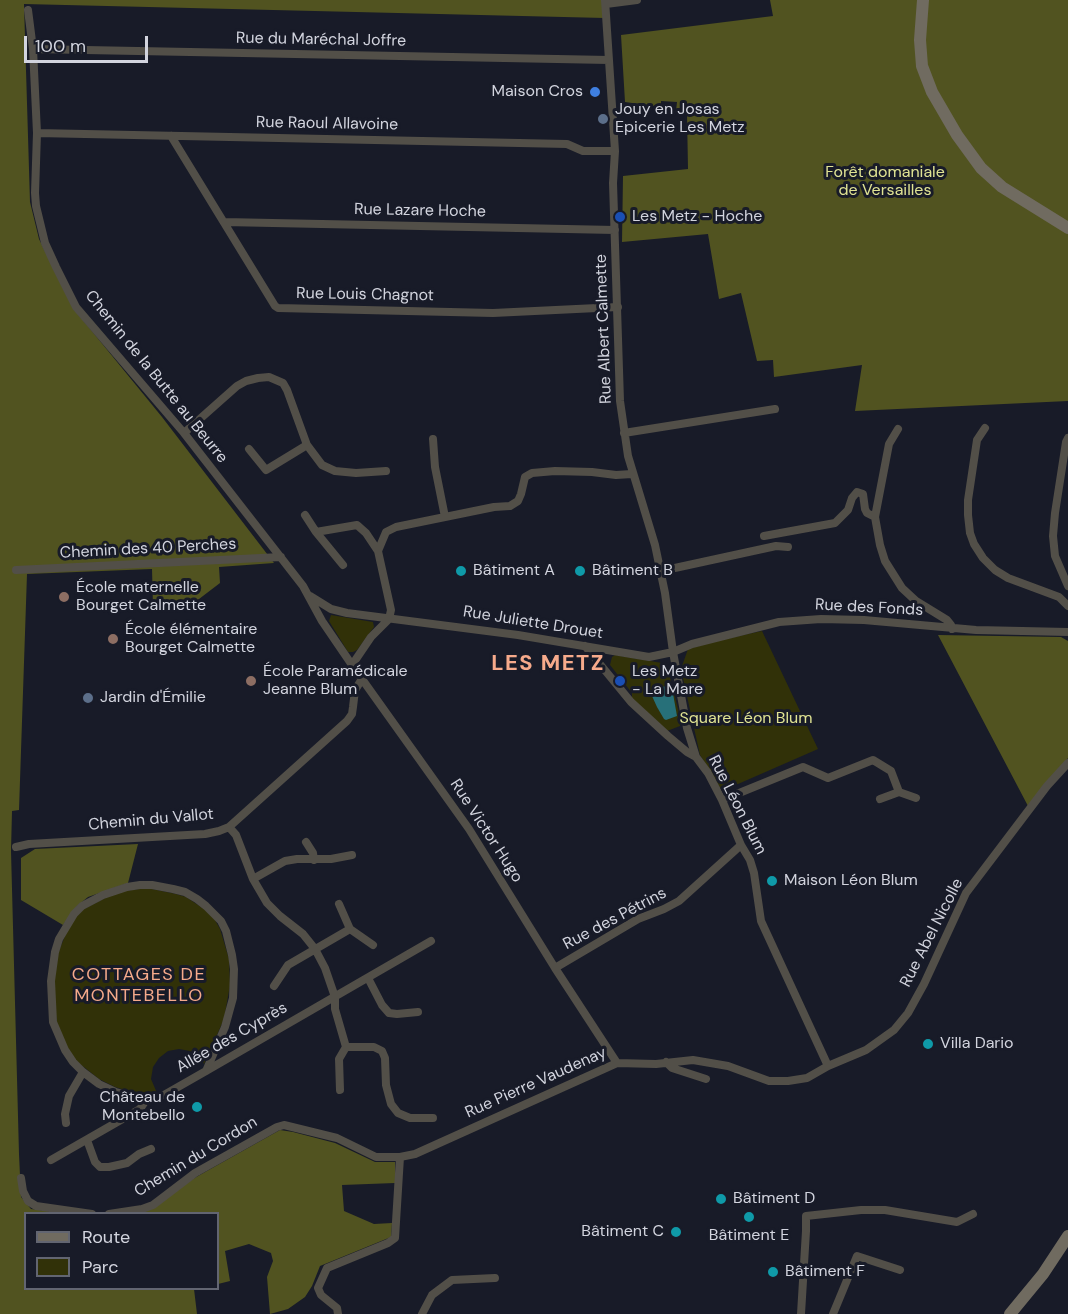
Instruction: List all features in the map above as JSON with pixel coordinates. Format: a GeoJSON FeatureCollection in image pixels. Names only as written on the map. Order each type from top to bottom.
{"type":"FeatureCollection","features":[{"type":"Feature","properties":{"kind":"main road"},"geometry":{"type":"LineString","coordinates":[[923,0],[920,40],[922,66],[932,92],[952,128],[981,168],[1002,187],[1068,228]]}},
{"type":"Feature","properties":{"kind":"main road"},"geometry":{"type":"LineString","coordinates":[[1010,1314],[1043,1274],[1068,1236]]}},
{"type":"Feature","properties":{"kind":"street"},"geometry":{"type":"LineString","coordinates":[[606,2],[637,0]]}},
{"type":"Feature","properties":{"kind":"street","name":"Rue Albert Calmette"},"geometry":{"type":"LineString","coordinates":[[606,2],[615,151],[613,183],[620,401],[632,474],[652,531],[661,571],[673,652]]}},
{"type":"Feature","properties":{"kind":"street","name":"Chemin de la Butte au Beurre"},"geometry":{"type":"LineString","coordinates":[[28,10],[33,49],[37,134],[36,206],[45,243],[56,267],[76,307],[184,432],[281,557],[308,595],[322,621]]}},
{"type":"Feature","properties":{"kind":"street","name":"Rue du Maréchal Joffre"},"geometry":{"type":"LineString","coordinates":[[33,49],[609,60]]}},
{"type":"Feature","properties":{"kind":"street","name":"Rue Raoul Allavoine"},"geometry":{"type":"LineString","coordinates":[[37,134],[567,144],[583,151],[615,151]]}},
{"type":"Feature","properties":{"kind":"street","name":"Rue Louis Chagnot"},"geometry":{"type":"LineString","coordinates":[[171,136],[274,306],[278,308],[493,313],[618,307]]}},
{"type":"Feature","properties":{"kind":"street","name":"Rue Lazare Hoche"},"geometry":{"type":"LineString","coordinates":[[224,222],[615,230]]}},
{"type":"Feature","properties":{"kind":"street"},"geometry":{"type":"LineString","coordinates":[[184,432],[237,386],[246,381],[269,377],[283,383],[307,445],[322,465],[335,471],[356,473],[386,471]]}},
{"type":"Feature","properties":{"kind":"street"},"geometry":{"type":"LineString","coordinates":[[624,433],[775,409]]}},
{"type":"Feature","properties":{"kind":"street"},"geometry":{"type":"LineString","coordinates":[[985,428],[977,440],[968,500],[970,533],[974,544],[995,570],[1008,578],[1059,597],[1068,606]]}},
{"type":"Feature","properties":{"kind":"street"},"geometry":{"type":"LineString","coordinates":[[898,429],[889,444],[875,517],[880,545],[885,561],[902,588],[916,601],[947,620],[952,629]]}},
{"type":"Feature","properties":{"kind":"street"},"geometry":{"type":"LineString","coordinates":[[1068,438],[1054,513],[1053,536],[1055,556],[1068,586]]}},
{"type":"Feature","properties":{"kind":"street"},"geometry":{"type":"LineString","coordinates":[[433,440],[435,467],[445,517]]}},
{"type":"Feature","properties":{"kind":"street"},"geometry":{"type":"LineString","coordinates":[[249,449],[267,470],[307,445]]}},
{"type":"Feature","properties":{"kind":"street"},"geometry":{"type":"LineString","coordinates":[[366,532],[374,534],[386,532],[396,527],[494,507],[510,506],[518,501],[525,477],[532,473],[564,471],[632,474]]}},
{"type":"Feature","properties":{"kind":"street"},"geometry":{"type":"LineString","coordinates":[[764,536],[835,523],[848,510],[857,492],[863,494],[867,513],[875,517]]}},
{"type":"Feature","properties":{"kind":"street"},"geometry":{"type":"LineString","coordinates":[[305,515],[343,565]]}},
{"type":"Feature","properties":{"kind":"street"},"geometry":{"type":"LineString","coordinates":[[316,532],[357,525],[366,532],[378,551],[391,610],[389,620],[371,637],[352,665]]}},
{"type":"Feature","properties":{"kind":"street"},"geometry":{"type":"LineString","coordinates":[[378,551],[386,532]]}},
{"type":"Feature","properties":{"kind":"street"},"geometry":{"type":"LineString","coordinates":[[661,571],[776,546],[788,547]]}},
{"type":"Feature","properties":{"kind":"street","name":"Chemin des 40 Perches"},"geometry":{"type":"LineString","coordinates":[[16,570],[281,557]]}},
{"type":"Feature","properties":{"kind":"street","name":"Chemin de la Butte au Beurre"},"geometry":{"type":"LineString","coordinates":[[308,595],[331,609]]}},
{"type":"Feature","properties":{"kind":"street"},"geometry":{"type":"LineString","coordinates":[[322,621],[331,609]]}},
{"type":"Feature","properties":{"kind":"street","name":"Rue Juliette Drouet"},"geometry":{"type":"LineString","coordinates":[[331,609],[389,620],[496,632],[649,657],[673,652]]}},
{"type":"Feature","properties":{"kind":"street","name":"Rue des Fonds"},"geometry":{"type":"LineString","coordinates":[[673,652],[692,644],[779,622],[838,618],[952,629],[1068,632]]}},
{"type":"Feature","properties":{"kind":"street","name":"Rue Victor Hugo"},"geometry":{"type":"LineString","coordinates":[[322,621],[469,829],[617,1063]]}},
{"type":"Feature","properties":{"kind":"street"},"geometry":{"type":"LineString","coordinates":[[585,646],[631,702],[668,736],[696,757]]}},
{"type":"Feature","properties":{"kind":"street"},"geometry":{"type":"LineString","coordinates":[[604,669],[613,651]]}},
{"type":"Feature","properties":{"kind":"street","name":"Rue Léon Blum"},"geometry":{"type":"LineString","coordinates":[[673,652],[687,728],[696,757],[708,773],[750,860],[761,921],[766,935],[828,1066]]}},
{"type":"Feature","properties":{"kind":"street","name":"Chemin du Vallot"},"geometry":{"type":"LineString","coordinates":[[16,847],[28,844],[205,834],[230,827],[347,721],[354,707],[355,690],[363,679]]}},
{"type":"Feature","properties":{"kind":"street"},"geometry":{"type":"LineString","coordinates":[[668,736],[687,728]]}},
{"type":"Feature","properties":{"kind":"street"},"geometry":{"type":"LineString","coordinates":[[722,800],[803,767],[828,778],[873,760],[891,771],[899,792]]}},
{"type":"Feature","properties":{"kind":"street","name":"Rue Abel Nicolle"},"geometry":{"type":"LineString","coordinates":[[828,1066],[866,1050],[894,1030],[908,1013],[966,893],[1047,786],[1068,763]]}},
{"type":"Feature","properties":{"kind":"street"},"geometry":{"type":"LineString","coordinates":[[880,799],[899,792],[916,798]]}},
{"type":"Feature","properties":{"kind":"street"},"geometry":{"type":"LineString","coordinates":[[230,827],[236,835],[253,879],[267,903],[303,934],[315,949],[325,968],[346,1047],[339,1059],[340,1090]]}},
{"type":"Feature","properties":{"kind":"street"},"geometry":{"type":"LineString","coordinates":[[306,842],[314,853],[314,860]]}},
{"type":"Feature","properties":{"kind":"street","name":"Rue des Pétrins"},"geometry":{"type":"LineString","coordinates":[[555,968],[638,919],[679,901],[741,845]]}},
{"type":"Feature","properties":{"kind":"street"},"geometry":{"type":"LineString","coordinates":[[253,879],[285,861],[331,859],[352,855]]}},
{"type":"Feature","properties":{"kind":"street"},"geometry":{"type":"LineString","coordinates":[[146,1100],[116,1092],[99,1084],[83,1072],[65,1050],[54,1022],[52,964],[59,939],[74,914],[82,906],[103,895],[127,887],[152,885],[173,889],[185,892],[206,906],[221,921],[229,943],[234,969],[233,998],[225,1027],[207,1071]]}},
{"type":"Feature","properties":{"kind":"street"},"geometry":{"type":"LineString","coordinates":[[339,904],[350,929],[373,945]]}},
{"type":"Feature","properties":{"kind":"street"},"geometry":{"type":"LineString","coordinates":[[274,986],[288,965],[350,929]]}},
{"type":"Feature","properties":{"kind":"street","name":"Allée des Cyprès"},"geometry":{"type":"LineString","coordinates":[[51,1160],[140,1109],[146,1100],[164,1095],[431,941]]}},
{"type":"Feature","properties":{"kind":"street"},"geometry":{"type":"LineString","coordinates":[[368,978],[382,1005],[389,1013],[418,1012]]}},
{"type":"Feature","properties":{"kind":"street"},"geometry":{"type":"LineString","coordinates":[[346,1047],[374,1047],[382,1051],[391,1104],[398,1113],[410,1118],[433,1118]]}},
{"type":"Feature","properties":{"kind":"street","name":"Rue Pierre Vaudenay"},"geometry":{"type":"LineString","coordinates":[[400,1157],[415,1154],[617,1063],[693,1060],[728,1066],[770,1081],[807,1078],[828,1066]]}},
{"type":"Feature","properties":{"kind":"street"},"geometry":{"type":"LineString","coordinates":[[666,1062],[672,1068],[706,1079]]}},
{"type":"Feature","properties":{"kind":"street"},"geometry":{"type":"LineString","coordinates":[[66,1123],[65,1114],[69,1096],[83,1072]]}},
{"type":"Feature","properties":{"kind":"street","name":"Chemin du Cordon"},"geometry":{"type":"LineString","coordinates":[[122,1212],[142,1209],[153,1204],[195,1173],[284,1125],[337,1138],[376,1157],[400,1157]]}},
{"type":"Feature","properties":{"kind":"street"},"geometry":{"type":"LineString","coordinates":[[87,1140],[95,1162],[100,1167],[127,1163],[151,1149]]}},
{"type":"Feature","properties":{"kind":"street"},"geometry":{"type":"LineString","coordinates":[[338,1314],[337,1308],[321,1295],[318,1288],[327,1268],[395,1238],[400,1157]]}},
{"type":"Feature","properties":{"kind":"street"},"geometry":{"type":"LineString","coordinates":[[21,1178],[23,1191],[28,1201],[36,1206],[78,1212]]}},
{"type":"Feature","properties":{"kind":"street"},"geometry":{"type":"LineString","coordinates":[[801,1314],[806,1216],[861,1210],[885,1210],[957,1222],[973,1214]]}},
{"type":"Feature","properties":{"kind":"street"},"geometry":{"type":"LineString","coordinates":[[833,1314],[858,1256],[900,1270]]}},
{"type":"Feature","properties":{"kind":"street"},"geometry":{"type":"LineString","coordinates":[[422,1314],[432,1295],[452,1280],[495,1278]]}},
{"type":"Feature","properties":{"kind":"green space"},"geometry":{"type":"Polygon","coordinates":[[[0,0],[604,0],[605,18],[24,4],[30,202],[39,239],[73,308],[162,417],[274,563],[219,567],[220,583],[182,612],[153,607],[152,569],[27,574],[19,810],[12,811],[11,851],[19,1154],[21,1197],[31,1209],[56,1212],[24,1212],[24,1290],[194,1290],[197,1314],[0,1314],[0,0]]]}},
{"type":"Feature","properties":{"kind":"green space","name":"Forêt domaniale de Versailles"},"geometry":{"type":"Polygon","coordinates":[[[770,0],[1068,0],[1068,401],[855,411],[862,365],[774,377],[773,360],[757,361],[741,293],[719,299],[708,234],[622,242],[623,176],[688,169],[687,114],[676,111],[677,102],[661,101],[661,107],[625,102],[621,35],[773,16],[770,0]]]}},
{"type":"Feature","properties":{"kind":"green space"},"geometry":{"type":"Polygon","coordinates":[[[331,615],[373,622],[374,627],[357,650],[348,652],[329,621],[331,615]]]}},
{"type":"Feature","properties":{"kind":"green space","name":"Square Léon Blum"},"geometry":{"type":"Polygon","coordinates":[[[762,631],[818,749],[722,791],[700,755],[681,669],[688,649],[762,631]]]}},
{"type":"Feature","properties":{"kind":"green space"},"geometry":{"type":"Polygon","coordinates":[[[938,635],[1061,637],[1068,641],[1068,758],[1028,806],[938,635]]]}},
{"type":"Feature","properties":{"kind":"green space"},"geometry":{"type":"Polygon","coordinates":[[[615,655],[662,663],[668,669],[681,721],[680,726],[667,731],[632,699],[632,693],[610,665],[615,655]]]}},
{"type":"Feature","properties":{"kind":"green space"},"geometry":{"type":"Polygon","coordinates":[[[138,844],[128,883],[88,897],[77,906],[63,925],[21,900],[21,858],[35,849],[138,844]]]}},
{"type":"Feature","properties":{"kind":"green space"},"geometry":{"type":"Polygon","coordinates":[[[147,888],[186,897],[207,911],[215,920],[229,959],[230,985],[224,1019],[204,1064],[200,1057],[190,1051],[179,1049],[168,1051],[153,1067],[151,1079],[157,1093],[142,1095],[115,1087],[99,1079],[75,1060],[66,1048],[58,1028],[54,986],[57,956],[67,931],[76,917],[84,909],[117,892],[147,888]]]}},
{"type":"Feature","properties":{"kind":"green space"},"geometry":{"type":"Polygon","coordinates":[[[280,1130],[335,1143],[375,1162],[395,1162],[395,1183],[342,1185],[344,1211],[374,1224],[392,1223],[391,1237],[320,1266],[305,1297],[288,1309],[270,1314],[267,1277],[273,1261],[271,1253],[249,1244],[225,1251],[230,1281],[219,1284],[219,1212],[140,1212],[198,1176],[280,1130]]]}},
{"type":"Feature","properties":{"kind":"water"},"geometry":{"type":"Polygon","coordinates":[[[669,686],[672,688],[677,716],[666,720],[652,696],[655,689],[669,686]]]}},
{"type":"Feature","properties":{"kind":"place","name":"Maison Cros"},"geometry":{"type":"Point","coordinates":[595,92]}},
{"type":"Feature","properties":{"kind":"place","name":"Jouy en Josas Epicerie Les Metz"},"geometry":{"type":"Point","coordinates":[603,119]}},
{"type":"Feature","properties":{"kind":"place","name":"Les Metz - Hoche"},"geometry":{"type":"Point","coordinates":[620,217]}},
{"type":"Feature","properties":{"kind":"place","name":"Bâtiment A"},"geometry":{"type":"Point","coordinates":[461,571]}},
{"type":"Feature","properties":{"kind":"place","name":"Bâtiment B"},"geometry":{"type":"Point","coordinates":[580,571]}},
{"type":"Feature","properties":{"kind":"place","name":"École maternelle Bourget Calmette"},"geometry":{"type":"Point","coordinates":[64,597]}},
{"type":"Feature","properties":{"kind":"place","name":"École élémentaire Bourget Calmette"},"geometry":{"type":"Point","coordinates":[113,639]}},
{"type":"Feature","properties":{"kind":"place","name":"École Paramédicale Jeanne Blum"},"geometry":{"type":"Point","coordinates":[251,681]}},
{"type":"Feature","properties":{"kind":"place","name":"Les Metz - La Mare"},"geometry":{"type":"Point","coordinates":[620,681]}},
{"type":"Feature","properties":{"kind":"place","name":"Jardin d'Émilie"},"geometry":{"type":"Point","coordinates":[88,698]}},
{"type":"Feature","properties":{"kind":"place","name":"Maison Léon Blum"},"geometry":{"type":"Point","coordinates":[772,881]}},
{"type":"Feature","properties":{"kind":"place","name":"Villa Dario"},"geometry":{"type":"Point","coordinates":[928,1044]}},
{"type":"Feature","properties":{"kind":"place","name":"Château de Montebello"},"geometry":{"type":"Point","coordinates":[197,1107]}},
{"type":"Feature","properties":{"kind":"place","name":"Bâtiment D"},"geometry":{"type":"Point","coordinates":[721,1199]}},
{"type":"Feature","properties":{"kind":"place","name":"Bâtiment E"},"geometry":{"type":"Point","coordinates":[749,1217]}},
{"type":"Feature","properties":{"kind":"place","name":"Bâtiment C"},"geometry":{"type":"Point","coordinates":[676,1232]}},
{"type":"Feature","properties":{"kind":"place","name":"Bâtiment F"},"geometry":{"type":"Point","coordinates":[773,1272]}},
{"type":"Feature","properties":{"kind":"district","name":"LES METZ"},"geometry":{"type":"Point","coordinates":[548,664]}},
{"type":"Feature","properties":{"kind":"district","name":"COTTAGES DE MONTEBELLO"},"geometry":{"type":"Point","coordinates":[139,985]}}]}
